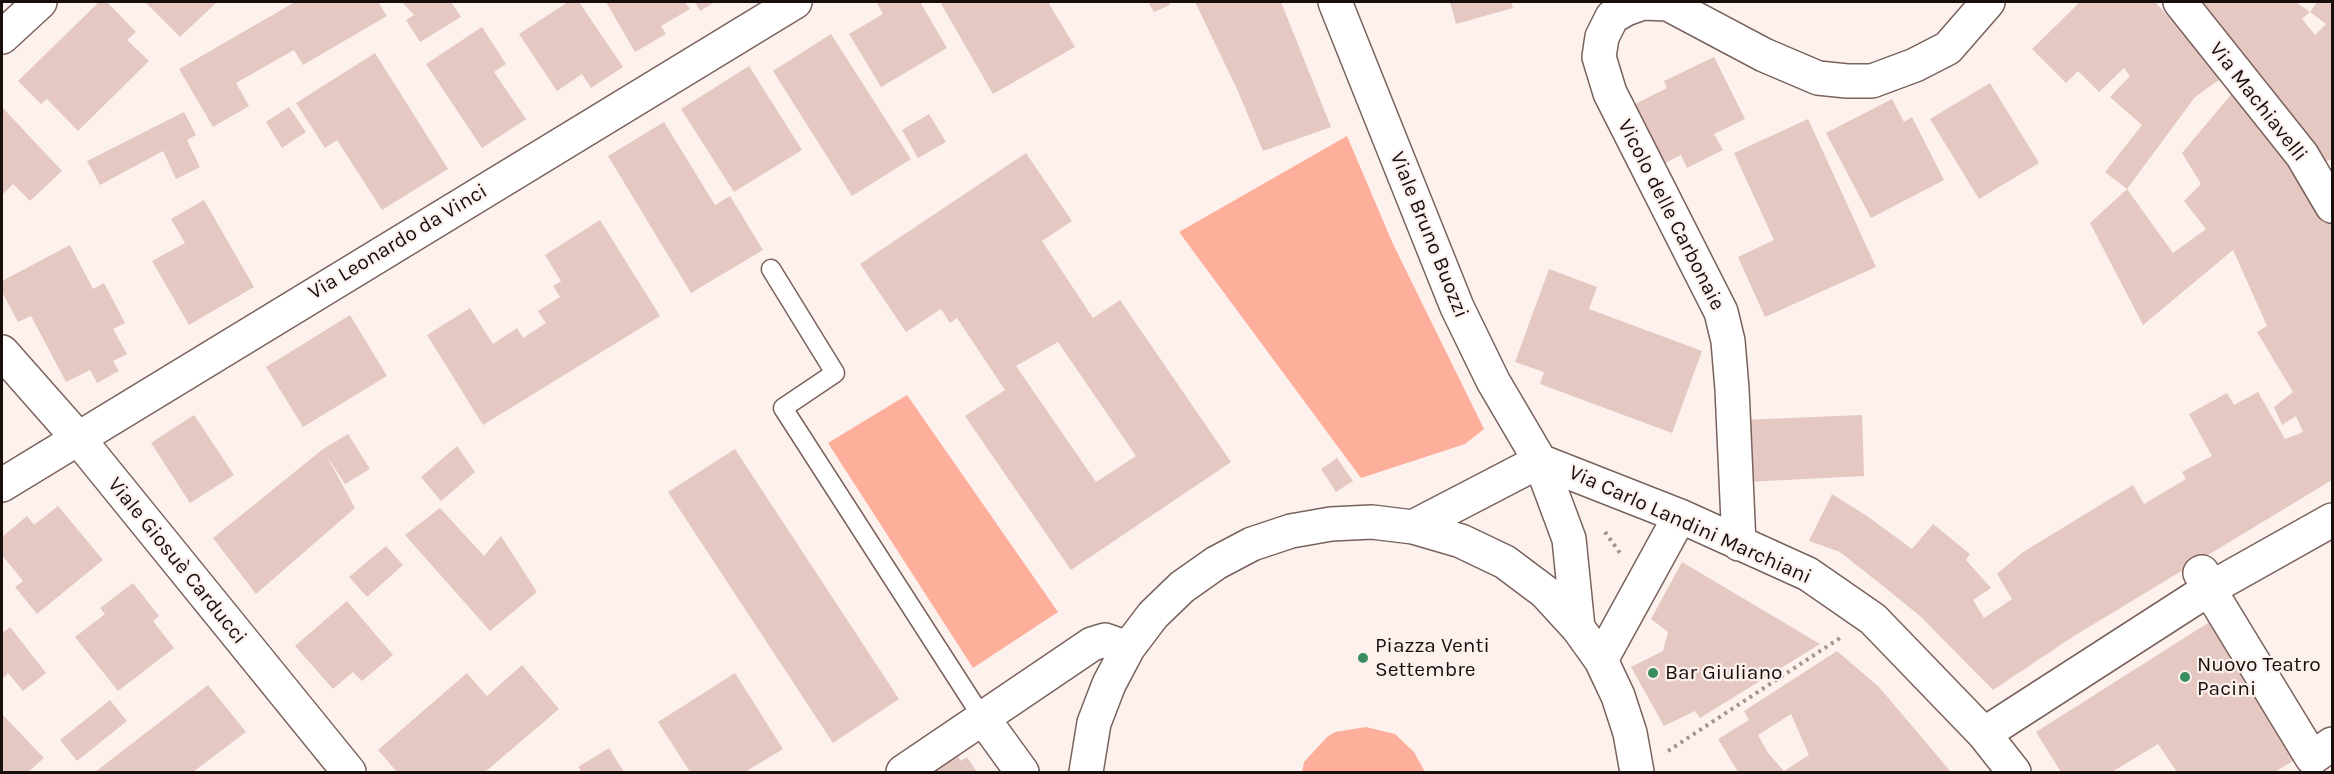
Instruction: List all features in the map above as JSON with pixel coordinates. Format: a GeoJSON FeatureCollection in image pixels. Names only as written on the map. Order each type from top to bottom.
{"type":"FeatureCollection","features":[{"type":"Feature","properties":{"kind":"street"},"geometry":{"type":"LineString","coordinates":[[2,37],[40,2]]}},
{"type":"Feature","properties":{"kind":"street","name":"Via Leonardo da Vinci"},"geometry":{"type":"LineString","coordinates":[[2,484],[795,2]]}},
{"type":"Feature","properties":{"kind":"street","name":"Viale Bruno Buozzi"},"geometry":{"type":"LineString","coordinates":[[1335,2],[1457,307],[1492,381],[1540,460]]}},
{"type":"Feature","properties":{"kind":"street"},"geometry":{"type":"LineString","coordinates":[[1608,9],[1626,9],[1643,3],[1668,4],[1764,55],[1818,78],[1872,81],[1915,65],[1948,48],[1988,2]]}},
{"type":"Feature","properties":{"kind":"street","name":"Via Machiavelli"},"geometry":{"type":"LineString","coordinates":[[2188,5],[2302,155],[2332,206]]}},
{"type":"Feature","properties":{"kind":"street","name":"Vicolo delle Carbonaie"},"geometry":{"type":"LineString","coordinates":[[1608,9],[1599,57],[1610,93],[1721,312],[1728,341],[1732,388],[1739,544]]}},
{"type":"Feature","properties":{"kind":"street","name":"Viale Giosuè Carducci"},"geometry":{"type":"LineString","coordinates":[[2,352],[77,437],[349,772]]}},
{"type":"Feature","properties":{"kind":"street"},"geometry":{"type":"LineString","coordinates":[[1413,527],[1540,460],[1569,539],[1578,627]]}},
{"type":"Feature","properties":{"kind":"street","name":"Via Carlo Landini Marchiani"},"geometry":{"type":"LineString","coordinates":[[1540,460],[1680,516],[1808,573],[1870,618],[1984,734],[2014,772]]}},
{"type":"Feature","properties":{"kind":"street"},"geometry":{"type":"LineString","coordinates":[[2332,494],[2200,573],[2312,758],[2332,744]]}},
{"type":"Feature","properties":{"kind":"street"},"geometry":{"type":"LineString","coordinates":[[1601,660],[1680,516]]}},
{"type":"Feature","properties":{"kind":"street"},"geometry":{"type":"LineString","coordinates":[[1984,734],[2210,589],[2332,520]]}},
{"type":"Feature","properties":{"kind":"street"},"geometry":{"type":"LineString","coordinates":[[1086,772],[1094,723],[1109,684],[1128,648],[1153,615],[1182,586],[1216,563],[1252,544],[1291,531],[1331,524],[1372,522],[1413,527],[1461,541],[1505,562],[1545,591],[1578,627],[1601,660],[1618,696],[1630,733],[1636,772]]}},
{"type":"Feature","properties":{"kind":"street"},"geometry":{"type":"LineString","coordinates":[[903,772],[1092,644],[1106,640],[1128,648]]}},
{"type":"Feature","properties":{"kind":"street"},"geometry":{"type":"LineString","coordinates":[[982,717],[1022,772]]}},
{"type":"Feature","properties":{"kind":"lane"},"geometry":{"type":"LineString","coordinates":[[771,269],[835,373],[783,408],[982,717]]}},
{"type":"Feature","properties":{"kind":"path"},"geometry":{"type":"LineString","coordinates":[[1602,528],[1623,557]]}},
{"type":"Feature","properties":{"kind":"path"},"geometry":{"type":"LineString","coordinates":[[1636,772],[1870,618]]}},
{"type":"Feature","properties":{"kind":"shaded area"},"geometry":{"type":"Polygon","coordinates":[[[1347,136],[1393,244],[1484,429],[1465,444],[1361,478],[1179,232],[1347,136]]]}},
{"type":"Feature","properties":{"kind":"shaded area"},"geometry":{"type":"Polygon","coordinates":[[[907,395],[1058,612],[973,668],[828,443],[907,395]]]}},
{"type":"Feature","properties":{"kind":"shaded area"},"geometry":{"type":"Polygon","coordinates":[[[1366,727],[1395,734],[1414,752],[1425,772],[1302,772],[1304,762],[1327,737],[1335,732],[1366,727]]]}},
{"type":"Feature","properties":{"kind":"building"},"geometry":{"type":"Polygon","coordinates":[[[99,2],[107,2],[136,32],[127,40],[149,61],[78,131],[47,99],[41,104],[18,81],[99,2]]]}},
{"type":"Feature","properties":{"kind":"building"},"geometry":{"type":"Polygon","coordinates":[[[145,2],[217,2],[180,37],[145,2]]]}},
{"type":"Feature","properties":{"kind":"building"},"geometry":{"type":"Polygon","coordinates":[[[295,2],[378,2],[387,16],[303,65],[294,50],[236,83],[249,106],[213,127],[179,69],[295,2]]]}},
{"type":"Feature","properties":{"kind":"building"},"geometry":{"type":"Polygon","coordinates":[[[402,2],[451,2],[461,17],[420,42],[406,20],[414,15],[402,2]]]}},
{"type":"Feature","properties":{"kind":"building"},"geometry":{"type":"Polygon","coordinates":[[[568,2],[579,2],[623,67],[591,88],[582,74],[557,91],[519,34],[568,2]]]}},
{"type":"Feature","properties":{"kind":"building"},"geometry":{"type":"Polygon","coordinates":[[[606,2],[685,2],[690,9],[661,26],[666,34],[635,52],[606,2]]]}},
{"type":"Feature","properties":{"kind":"building"},"geometry":{"type":"Polygon","coordinates":[[[695,2],[715,2],[700,11],[695,2]]]}},
{"type":"Feature","properties":{"kind":"building"},"geometry":{"type":"Polygon","coordinates":[[[920,2],[947,48],[881,87],[849,34],[883,14],[877,3],[920,2]]]}},
{"type":"Feature","properties":{"kind":"building"},"geometry":{"type":"Polygon","coordinates":[[[940,2],[1048,2],[1075,47],[993,94],[940,2]]]}},
{"type":"Feature","properties":{"kind":"building"},"geometry":{"type":"Polygon","coordinates":[[[1148,2],[1169,2],[1170,5],[1154,12],[1148,2]]]}},
{"type":"Feature","properties":{"kind":"building"},"geometry":{"type":"Polygon","coordinates":[[[1195,2],[1281,2],[1331,127],[1263,151],[1237,89],[1195,2]]]}},
{"type":"Feature","properties":{"kind":"building"},"geometry":{"type":"Polygon","coordinates":[[[1450,2],[1511,2],[1513,8],[1456,24],[1450,2]]]}},
{"type":"Feature","properties":{"kind":"building"},"geometry":{"type":"Polygon","coordinates":[[[2080,2],[2155,2],[2223,77],[2195,97],[2127,189],[2105,172],[2142,125],[2110,97],[2130,76],[2124,68],[2099,92],[2078,71],[2066,83],[2032,49],[2080,2]]]}},
{"type":"Feature","properties":{"kind":"building"},"geometry":{"type":"Polygon","coordinates":[[[2204,2],[2296,2],[2310,12],[2317,2],[2332,2],[2332,159],[2321,163],[2198,11],[2204,2]],[[2310,12],[2302,19],[2315,35],[2326,24],[2310,12]]]}},
{"type":"Feature","properties":{"kind":"building"},"geometry":{"type":"Polygon","coordinates":[[[482,27],[506,64],[494,72],[526,119],[482,148],[426,64],[482,27]]]}},
{"type":"Feature","properties":{"kind":"building"},"geometry":{"type":"Polygon","coordinates":[[[831,34],[911,159],[852,196],[773,71],[831,34]]]}},
{"type":"Feature","properties":{"kind":"building"},"geometry":{"type":"Polygon","coordinates":[[[375,53],[448,169],[382,210],[337,140],[325,148],[296,103],[375,53]]]}},
{"type":"Feature","properties":{"kind":"building"},"geometry":{"type":"Polygon","coordinates":[[[1714,57],[1745,119],[1714,134],[1723,150],[1687,168],[1681,155],[1659,166],[1629,107],[1667,88],[1664,81],[1714,57]]]}},
{"type":"Feature","properties":{"kind":"building"},"geometry":{"type":"Polygon","coordinates":[[[749,66],[802,150],[734,192],[681,109],[749,66]]]}},
{"type":"Feature","properties":{"kind":"building"},"geometry":{"type":"Polygon","coordinates":[[[1990,83],[2039,163],[1979,199],[1930,119],[1990,83]]]}},
{"type":"Feature","properties":{"kind":"building"},"geometry":{"type":"Polygon","coordinates":[[[2239,85],[2332,221],[2332,480],[2074,636],[1993,690],[1920,616],[1883,586],[1840,552],[1809,541],[1832,494],[1912,549],[1933,524],[1970,554],[1966,560],[1991,588],[1973,600],[1984,618],[2012,599],[1997,574],[2023,552],[2133,485],[2144,504],[2186,479],[2182,472],[2212,456],[2189,414],[2227,393],[2234,405],[2258,392],[2285,439],[2303,432],[2296,416],[2282,425],[2274,407],[2293,392],[2257,332],[2267,326],[2233,250],[2143,325],[2090,223],[2127,189],[2173,253],[2206,229],[2184,201],[2201,184],[2182,153],[2239,85]]]}},
{"type":"Feature","properties":{"kind":"building"},"geometry":{"type":"Polygon","coordinates":[[[1892,99],[1904,122],[1912,117],[1944,180],[1871,218],[1826,133],[1892,99]]]}},
{"type":"Feature","properties":{"kind":"building"},"geometry":{"type":"Polygon","coordinates":[[[2,107],[62,171],[30,201],[13,184],[2,195],[2,107]]]}},
{"type":"Feature","properties":{"kind":"building"},"geometry":{"type":"Polygon","coordinates":[[[289,107],[306,132],[282,148],[266,122],[289,107]]]}},
{"type":"Feature","properties":{"kind":"building"},"geometry":{"type":"Polygon","coordinates":[[[184,112],[196,135],[187,140],[200,167],[176,179],[163,151],[100,185],[87,161],[184,112]]]}},
{"type":"Feature","properties":{"kind":"building"},"geometry":{"type":"Polygon","coordinates":[[[929,114],[946,142],[918,158],[902,130],[929,114]]]}},
{"type":"Feature","properties":{"kind":"building"},"geometry":{"type":"Polygon","coordinates":[[[1808,119],[1876,267],[1765,317],[1738,257],[1774,240],[1734,153],[1808,119]]]}},
{"type":"Feature","properties":{"kind":"building"},"geometry":{"type":"Polygon","coordinates":[[[664,122],[715,205],[730,196],[763,250],[691,293],[608,156],[664,122]]]}},
{"type":"Feature","properties":{"kind":"building"},"geometry":{"type":"Polygon","coordinates":[[[1026,153],[1072,221],[1042,241],[1093,318],[1120,300],[1231,462],[1071,570],[965,416],[1005,390],[957,318],[950,323],[941,309],[906,332],[860,264],[1026,153]],[[1058,342],[1016,366],[1096,482],[1136,456],[1058,342]]]}},
{"type":"Feature","properties":{"kind":"building"},"geometry":{"type":"Polygon","coordinates":[[[204,200],[254,287],[189,325],[152,261],[185,243],[171,219],[204,200]]]}},
{"type":"Feature","properties":{"kind":"building"},"geometry":{"type":"Polygon","coordinates":[[[600,220],[660,316],[483,425],[427,335],[470,308],[493,344],[517,328],[523,338],[546,323],[538,311],[560,297],[553,286],[561,281],[545,255],[600,220]]]}},
{"type":"Feature","properties":{"kind":"building"},"geometry":{"type":"Polygon","coordinates":[[[70,245],[93,289],[104,283],[125,323],[113,329],[127,354],[113,361],[119,371],[97,383],[90,370],[66,382],[31,316],[18,322],[2,292],[2,281],[70,245]]]}},
{"type":"Feature","properties":{"kind":"building"},"geometry":{"type":"Polygon","coordinates":[[[1549,269],[1597,287],[1589,309],[1702,351],[1672,433],[1540,384],[1544,372],[1515,362],[1549,269]]]}},
{"type":"Feature","properties":{"kind":"building"},"geometry":{"type":"Polygon","coordinates":[[[350,315],[387,376],[303,427],[266,367],[350,315]]]}},
{"type":"Feature","properties":{"kind":"building"},"geometry":{"type":"Polygon","coordinates":[[[194,415],[234,475],[190,503],[151,443],[194,415]]]}},
{"type":"Feature","properties":{"kind":"building"},"geometry":{"type":"Polygon","coordinates":[[[1862,415],[1864,476],[1746,482],[1743,420],[1862,415]]]}},
{"type":"Feature","properties":{"kind":"building"},"geometry":{"type":"Polygon","coordinates":[[[348,434],[370,469],[345,484],[326,455],[355,508],[256,594],[213,538],[323,449],[348,434]]]}},
{"type":"Feature","properties":{"kind":"building"},"geometry":{"type":"Polygon","coordinates":[[[457,446],[475,472],[441,501],[421,477],[457,446]]]}},
{"type":"Feature","properties":{"kind":"building"},"geometry":{"type":"Polygon","coordinates":[[[735,449],[899,699],[833,743],[668,492],[735,449]]]}},
{"type":"Feature","properties":{"kind":"building"},"geometry":{"type":"Polygon","coordinates":[[[1337,458],[1353,481],[1336,492],[1321,469],[1337,458]]]}},
{"type":"Feature","properties":{"kind":"building"},"geometry":{"type":"Polygon","coordinates":[[[58,506],[103,560],[37,614],[15,587],[23,581],[2,555],[2,537],[27,516],[34,525],[58,506]]]}},
{"type":"Feature","properties":{"kind":"building"},"geometry":{"type":"Polygon","coordinates":[[[440,508],[484,556],[501,536],[537,592],[490,631],[405,535],[440,508]]]}},
{"type":"Feature","properties":{"kind":"building"},"geometry":{"type":"Polygon","coordinates":[[[386,546],[403,565],[367,597],[349,577],[386,546]]]}},
{"type":"Feature","properties":{"kind":"building"},"geometry":{"type":"Polygon","coordinates":[[[1682,562],[1820,644],[1700,718],[1695,711],[1664,726],[1631,667],[1663,651],[1668,632],[1651,619],[1682,562]]]}},
{"type":"Feature","properties":{"kind":"building"},"geometry":{"type":"Polygon","coordinates":[[[133,583],[159,616],[153,621],[174,648],[118,691],[75,637],[105,614],[100,608],[133,583]]]}},
{"type":"Feature","properties":{"kind":"building"},"geometry":{"type":"Polygon","coordinates":[[[347,601],[393,655],[362,681],[353,672],[333,689],[295,646],[347,601]]]}},
{"type":"Feature","properties":{"kind":"building","name":"Nuovo Teatro Pacini"},"geometry":{"type":"Polygon","coordinates":[[[2211,621],[2298,758],[2275,772],[2177,772],[2158,744],[2112,772],[2061,772],[2036,732],[2211,621]]]}},
{"type":"Feature","properties":{"kind":"building"},"geometry":{"type":"Polygon","coordinates":[[[10,627],[46,673],[23,691],[8,673],[2,679],[2,633],[10,627]]]}},
{"type":"Feature","properties":{"kind":"building"},"geometry":{"type":"Polygon","coordinates":[[[1837,651],[1879,687],[1951,772],[1738,772],[1718,739],[1749,720],[1744,711],[1837,651]],[[1791,714],[1758,735],[1768,753],[1784,771],[1809,755],[1791,714]]]}},
{"type":"Feature","properties":{"kind":"building"},"geometry":{"type":"Polygon","coordinates":[[[522,665],[559,709],[485,772],[397,772],[378,750],[467,673],[487,696],[522,665]]]}},
{"type":"Feature","properties":{"kind":"building"},"geometry":{"type":"Polygon","coordinates":[[[735,673],[783,749],[745,772],[690,772],[658,722],[735,673]]]}},
{"type":"Feature","properties":{"kind":"building"},"geometry":{"type":"Polygon","coordinates":[[[208,685],[246,732],[193,772],[95,772],[208,685]]]}},
{"type":"Feature","properties":{"kind":"building"},"geometry":{"type":"Polygon","coordinates":[[[110,700],[127,721],[77,761],[60,740],[110,700]]]}},
{"type":"Feature","properties":{"kind":"building"},"geometry":{"type":"Polygon","coordinates":[[[2,714],[44,758],[28,772],[2,772],[2,714]]]}},
{"type":"Feature","properties":{"kind":"building"},"geometry":{"type":"Polygon","coordinates":[[[609,748],[624,772],[582,772],[578,767],[609,748]]]}},
{"type":"Feature","properties":{"kind":"building"},"geometry":{"type":"Polygon","coordinates":[[[956,753],[961,761],[967,757],[977,772],[928,772],[956,753]]]}},
{"type":"Feature","properties":{"kind":"place","name":"Piazza Venti Settembre"},"geometry":{"type":"Point","coordinates":[1363,658]}},
{"type":"Feature","properties":{"kind":"place","name":"Bar Giuliano"},"geometry":{"type":"Point","coordinates":[1653,673]}},
{"type":"Feature","properties":{"kind":"place","name":"Nuovo Teatro Pacini"},"geometry":{"type":"Point","coordinates":[2185,677]}}]}
